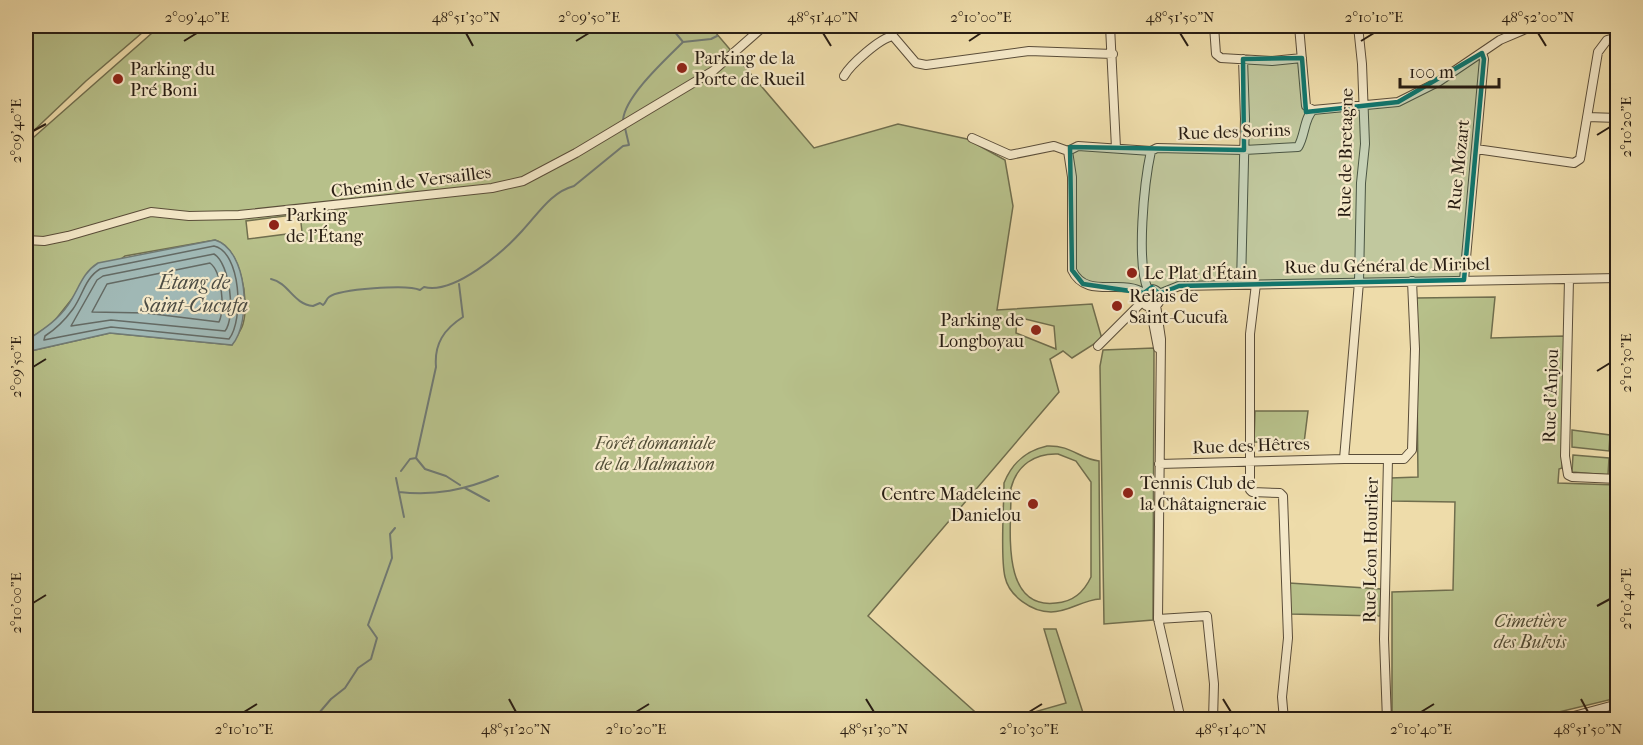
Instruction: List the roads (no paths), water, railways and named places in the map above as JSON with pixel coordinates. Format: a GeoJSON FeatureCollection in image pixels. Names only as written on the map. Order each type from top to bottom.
{"type":"FeatureCollection","features":[{"type":"Feature","properties":{"kind":"street"},"geometry":{"type":"LineString","coordinates":[[1110,26],[1116,148]]}},
{"type":"Feature","properties":{"kind":"street"},"geometry":{"type":"LineString","coordinates":[[1214,26],[1216,54],[1221,58],[1302,58]]}},
{"type":"Feature","properties":{"kind":"street"},"geometry":{"type":"LineString","coordinates":[[1299,26],[1305,106],[1313,110]]}},
{"type":"Feature","properties":{"kind":"street","name":"Rue de Bretagne"},"geometry":{"type":"LineString","coordinates":[[1358,26],[1365,144],[1361,183],[1359,282]]}},
{"type":"Feature","properties":{"kind":"street","name":"Rue des Sorins"},"geometry":{"type":"LineString","coordinates":[[972,138],[1010,155],[1054,146],[1068,151],[1078,146],[1151,151],[1157,148],[1244,150],[1298,147],[1304,138],[1309,114],[1313,110],[1398,102],[1412,96],[1500,40],[1533,26]]}},
{"type":"Feature","properties":{"kind":"street","name":"Chemin de Versailles"},"geometry":{"type":"LineString","coordinates":[[26,240],[44,241],[68,236],[151,212],[189,216],[274,212],[492,188],[524,181],[576,153],[713,71],[761,28]]}},
{"type":"Feature","properties":{"kind":"street"},"geometry":{"type":"LineString","coordinates":[[844,76],[848,69],[877,44],[893,36],[916,63],[926,65],[1029,51],[1113,54]]}},
{"type":"Feature","properties":{"kind":"street"},"geometry":{"type":"LineString","coordinates":[[1476,149],[1574,163],[1580,159],[1598,52],[1607,40],[1617,37]]}},
{"type":"Feature","properties":{"kind":"street","name":"Rue Mozart"},"geometry":{"type":"LineString","coordinates":[[1464,280],[1484,59],[1482,53]]}},
{"type":"Feature","properties":{"kind":"street"},"geometry":{"type":"LineString","coordinates":[[1241,284],[1244,150],[1242,59]]}},
{"type":"Feature","properties":{"kind":"street"},"geometry":{"type":"LineString","coordinates":[[1587,117],[1617,118]]}},
{"type":"Feature","properties":{"kind":"street"},"geometry":{"type":"LineString","coordinates":[[1068,151],[1072,177],[1072,270],[1075,276],[1083,284],[1094,287],[1138,288],[1148,299]]}},
{"type":"Feature","properties":{"kind":"street"},"geometry":{"type":"LineString","coordinates":[[1151,151],[1142,236],[1143,278],[1160,352],[1158,620],[1181,720]]}},
{"type":"Feature","properties":{"kind":"street","name":"Rue du Général de Miribel"},"geometry":{"type":"LineString","coordinates":[[1160,294],[1179,286],[1617,278]]}},
{"type":"Feature","properties":{"kind":"street","name":"Rue d'Anjou"},"geometry":{"type":"LineString","coordinates":[[1569,279],[1565,444],[1567,471],[1572,477],[1617,479]]}},
{"type":"Feature","properties":{"kind":"street"},"geometry":{"type":"LineString","coordinates":[[1388,459],[1404,459],[1412,450],[1415,349],[1412,281]]}},
{"type":"Feature","properties":{"kind":"street","name":"Rue Léon Hourlier"},"geometry":{"type":"LineString","coordinates":[[1359,282],[1344,459],[1388,459],[1384,639],[1387,720]]}},
{"type":"Feature","properties":{"kind":"street"},"geometry":{"type":"LineString","coordinates":[[1256,284],[1250,334],[1250,490],[1280,493],[1283,496],[1288,638],[1282,697],[1284,720]]}},
{"type":"Feature","properties":{"kind":"street"},"geometry":{"type":"LineString","coordinates":[[1148,299],[1152,289],[1160,294]]}},
{"type":"Feature","properties":{"kind":"street"},"geometry":{"type":"LineString","coordinates":[[1098,346],[1148,299],[1160,294]]}},
{"type":"Feature","properties":{"kind":"street","name":"Rue des Hêtres"},"geometry":{"type":"LineString","coordinates":[[1159,464],[1344,459]]}},
{"type":"Feature","properties":{"kind":"street"},"geometry":{"type":"LineString","coordinates":[[1158,620],[1207,616],[1214,684],[1213,720]]}},
{"type":"Feature","properties":{"kind":"street"},"geometry":{"type":"LineString","coordinates":[[1559,720],[1617,704]]}},
{"type":"Feature","properties":{"kind":"water","name":"Étang de Saint-Cucufa"},"geometry":{"type":"Polygon","coordinates":[[[215,240],[226,246],[234,257],[243,288],[242,320],[232,345],[110,333],[26,352],[26,341],[59,316],[68,305],[84,276],[98,263],[215,240]]]}},
{"type":"Feature","properties":{"kind":"waterway"},"geometry":{"type":"LineString","coordinates":[[670,26],[683,42]]}},
{"type":"Feature","properties":{"kind":"waterway"},"geometry":{"type":"LineString","coordinates":[[623,120],[625,110],[638,89],[683,42],[711,39],[717,36]]}},
{"type":"Feature","properties":{"kind":"waterway"},"geometry":{"type":"LineString","coordinates":[[271,279],[277,281],[301,302],[313,306],[320,303],[323,305],[329,297],[346,292],[389,287],[420,290],[424,287],[436,288],[449,285],[491,260],[514,240],[552,198],[574,186],[623,146],[629,145],[625,128]]}},
{"type":"Feature","properties":{"kind":"waterway"},"geometry":{"type":"LineString","coordinates":[[401,471],[410,459],[416,458],[439,344],[450,327],[463,317],[459,284]]}},
{"type":"Feature","properties":{"kind":"waterway"},"geometry":{"type":"LineString","coordinates":[[416,458],[425,469],[446,476],[460,485]]}},
{"type":"Feature","properties":{"kind":"waterway"},"geometry":{"type":"LineString","coordinates":[[399,492],[450,491],[498,476]]}},
{"type":"Feature","properties":{"kind":"waterway"},"geometry":{"type":"LineString","coordinates":[[396,478],[404,517]]}},
{"type":"Feature","properties":{"kind":"waterway"},"geometry":{"type":"LineString","coordinates":[[465,488],[489,501]]}},
{"type":"Feature","properties":{"kind":"waterway"},"geometry":{"type":"LineString","coordinates":[[313,720],[331,699],[345,688],[358,668],[371,659],[377,638],[368,625],[392,558],[390,534],[395,528]]}},
{"type":"Feature","properties":{"kind":"place","name":"Parking de la Porte de Rueil"},"geometry":{"type":"Point","coordinates":[682,68]}},
{"type":"Feature","properties":{"kind":"place","name":"Parking du Pré Boni"},"geometry":{"type":"Point","coordinates":[118,79]}},
{"type":"Feature","properties":{"kind":"place","name":"Parking de l'Étang"},"geometry":{"type":"Point","coordinates":[274,225]}},
{"type":"Feature","properties":{"kind":"place","name":"Le Plat d'Étain"},"geometry":{"type":"Point","coordinates":[1132,273]}},
{"type":"Feature","properties":{"kind":"place","name":"Relais de Saint-Cucufa"},"geometry":{"type":"Point","coordinates":[1117,306]}},
{"type":"Feature","properties":{"kind":"place","name":"Parking de Longboyau"},"geometry":{"type":"Point","coordinates":[1036,330]}},
{"type":"Feature","properties":{"kind":"place","name":"Tennis Club de la Châtaigneraie"},"geometry":{"type":"Point","coordinates":[1128,493]}},
{"type":"Feature","properties":{"kind":"place","name":"Centre Madeleine Danielou"},"geometry":{"type":"Point","coordinates":[1033,504]}},
{"type":"Feature","properties":{"kind":"park label","name":"Forêt domaniale de la Malmaison"},"geometry":{"type":"Point","coordinates":[655,453]}},
{"type":"Feature","properties":{"kind":"park label","name":"Cimetière des Bulvis"},"geometry":{"type":"Point","coordinates":[1530,631]}}]}
